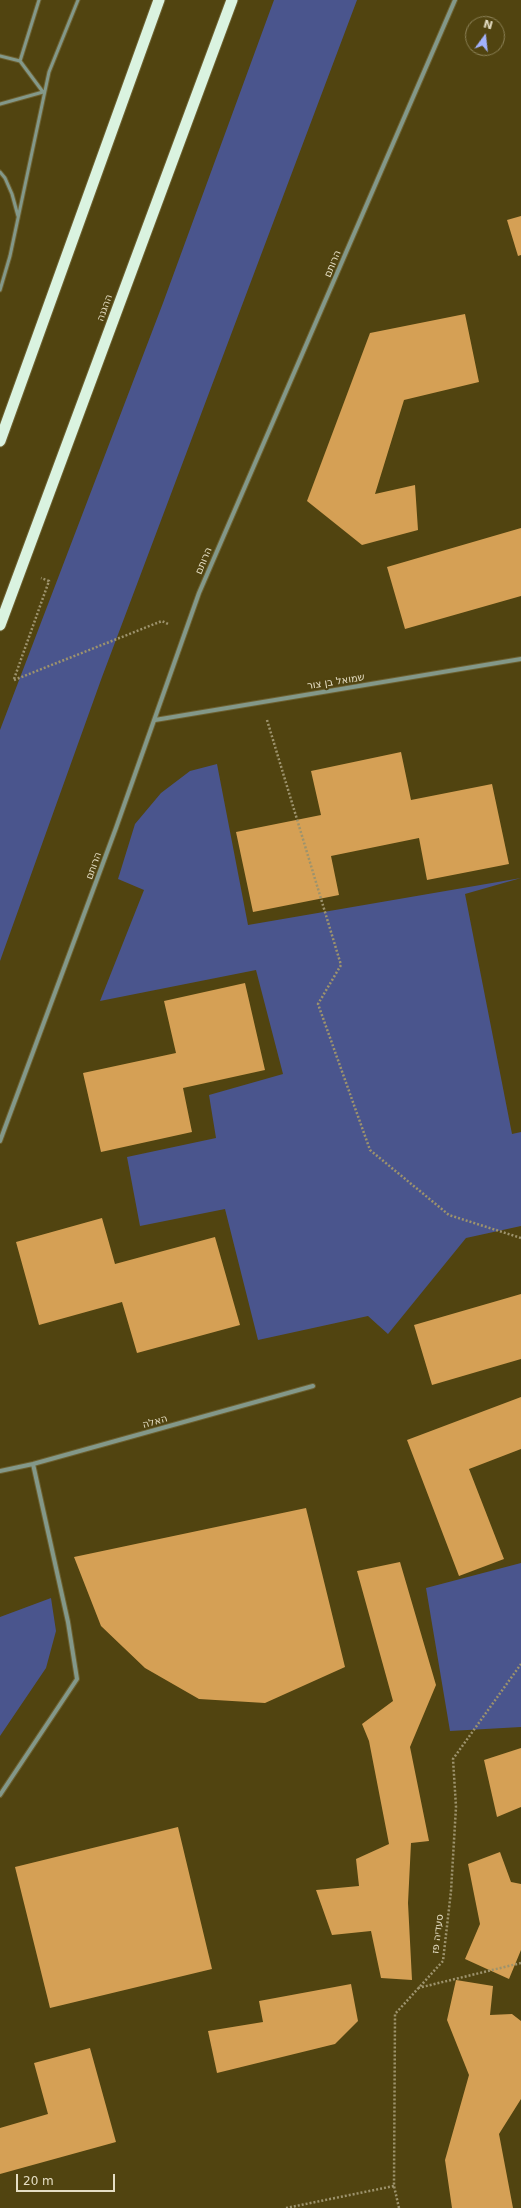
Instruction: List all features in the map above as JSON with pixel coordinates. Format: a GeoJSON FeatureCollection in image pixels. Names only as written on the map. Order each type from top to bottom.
{"type":"FeatureCollection","features":[{"type":"Feature","properties":{"kind":"highway"},"geometry":{"type":"LineString","coordinates":[[0,441],[159,0]]}},
{"type":"Feature","properties":{"kind":"highway","name":"ההגנה"},"geometry":{"type":"LineString","coordinates":[[0,625],[232,0]]}},
{"type":"Feature","properties":{"kind":"street","name":"הרותם"},"geometry":{"type":"LineString","coordinates":[[0,1141],[199,593],[455,0]]}},
{"type":"Feature","properties":{"kind":"street","name":"שמואל בן צור"},"geometry":{"type":"LineString","coordinates":[[154,720],[521,659]]}},
{"type":"Feature","properties":{"kind":"street","name":"האלה"},"geometry":{"type":"LineString","coordinates":[[0,1471],[33,1464],[314,1386]]}},
{"type":"Feature","properties":{"kind":"street"},"geometry":{"type":"LineString","coordinates":[[0,1795],[77,1679],[68,1622],[33,1464]]}},
{"type":"Feature","properties":{"kind":"lane"},"geometry":{"type":"LineString","coordinates":[[20,61],[39,0]]}},
{"type":"Feature","properties":{"kind":"lane"},"geometry":{"type":"LineString","coordinates":[[0,290],[18,216],[49,72],[78,0]]}},
{"type":"Feature","properties":{"kind":"lane"},"geometry":{"type":"LineString","coordinates":[[0,56],[20,61],[44,92]]}},
{"type":"Feature","properties":{"kind":"lane"},"geometry":{"type":"LineString","coordinates":[[0,104],[44,92]]}},
{"type":"Feature","properties":{"kind":"lane"},"geometry":{"type":"LineString","coordinates":[[0,172],[5,178],[12,194],[18,216]]}},
{"type":"Feature","properties":{"kind":"path"},"geometry":{"type":"LineString","coordinates":[[20,570],[49,581],[14,680],[162,622],[186,630]]}},
{"type":"Feature","properties":{"kind":"path"},"geometry":{"type":"LineString","coordinates":[[262,702],[341,965],[318,1004],[370,1150],[449,1215],[521,1238]]}},
{"type":"Feature","properties":{"kind":"path","name":"סעדיה פז"},"geometry":{"type":"LineString","coordinates":[[398,2208],[394,2186],[395,2014],[443,1961],[451,1891],[456,1807],[453,1759],[521,1664]]}},
{"type":"Feature","properties":{"kind":"path"},"geometry":{"type":"LineString","coordinates":[[418,1988],[521,1963]]}},
{"type":"Feature","properties":{"kind":"path"},"geometry":{"type":"LineString","coordinates":[[286,2208],[394,2186]]}},
{"type":"Feature","properties":{"kind":"shaded area"},"geometry":{"type":"Polygon","coordinates":[[[274,0],[357,0],[102,677],[0,961],[0,730],[163,303],[274,0]]]}},
{"type":"Feature","properties":{"kind":"shaded area"},"geometry":{"type":"Polygon","coordinates":[[[217,764],[248,925],[521,878],[465,894],[512,1134],[521,1132],[521,1226],[466,1238],[388,1334],[368,1316],[258,1340],[225,1209],[140,1226],[127,1157],[216,1138],[209,1095],[283,1074],[256,970],[100,1001],[144,890],[118,879],[135,824],[161,793],[190,771],[217,764]]]}},
{"type":"Feature","properties":{"kind":"shaded area"},"geometry":{"type":"Polygon","coordinates":[[[521,1563],[521,1727],[450,1731],[426,1588],[521,1563]]]}},
{"type":"Feature","properties":{"kind":"shaded area"},"geometry":{"type":"Polygon","coordinates":[[[51,1598],[56,1631],[46,1668],[0,1736],[0,1617],[51,1598]]]}},
{"type":"Feature","properties":{"kind":"building"},"geometry":{"type":"Polygon","coordinates":[[[521,216],[521,255],[518,256],[507,220],[521,216]]]}},
{"type":"Feature","properties":{"kind":"building"},"geometry":{"type":"Polygon","coordinates":[[[465,314],[479,382],[404,400],[375,494],[415,485],[418,530],[362,545],[307,501],[370,333],[465,314]]]}},
{"type":"Feature","properties":{"kind":"building"},"geometry":{"type":"Polygon","coordinates":[[[521,528],[521,596],[405,629],[387,567],[521,528]]]}},
{"type":"Feature","properties":{"kind":"building"},"geometry":{"type":"Polygon","coordinates":[[[401,752],[411,800],[492,784],[509,864],[427,880],[419,838],[331,856],[339,895],[253,912],[236,832],[321,815],[311,771],[401,752]]]}},
{"type":"Feature","properties":{"kind":"building"},"geometry":{"type":"Polygon","coordinates":[[[245,983],[265,1070],[183,1088],[192,1132],[101,1152],[83,1073],[176,1053],[164,1001],[245,983]]]}},
{"type":"Feature","properties":{"kind":"building"},"geometry":{"type":"Polygon","coordinates":[[[102,1218],[115,1264],[215,1237],[240,1325],[137,1353],[122,1302],[39,1325],[16,1242],[102,1218]]]}},
{"type":"Feature","properties":{"kind":"building"},"geometry":{"type":"Polygon","coordinates":[[[521,1294],[521,1359],[432,1385],[414,1325],[521,1294]]]}},
{"type":"Feature","properties":{"kind":"building"},"geometry":{"type":"Polygon","coordinates":[[[521,1397],[521,1449],[469,1469],[504,1559],[459,1576],[407,1440],[521,1397]]]}},
{"type":"Feature","properties":{"kind":"building"},"geometry":{"type":"Polygon","coordinates":[[[306,1508],[345,1667],[265,1703],[199,1699],[145,1668],[101,1626],[74,1557],[306,1508]]]}},
{"type":"Feature","properties":{"kind":"building"},"geometry":{"type":"Polygon","coordinates":[[[400,1562],[436,1685],[410,1747],[429,1841],[411,1843],[408,1903],[412,1980],[381,1978],[371,1931],[332,1935],[316,1890],[359,1886],[356,1859],[389,1844],[369,1741],[362,1724],[393,1701],[357,1571],[400,1562]]]}},
{"type":"Feature","properties":{"kind":"building"},"geometry":{"type":"Polygon","coordinates":[[[521,1748],[521,1807],[497,1817],[484,1760],[521,1748]]]}},
{"type":"Feature","properties":{"kind":"building"},"geometry":{"type":"Polygon","coordinates":[[[178,1827],[212,1969],[50,2008],[15,1867],[178,1827]]]}},
{"type":"Feature","properties":{"kind":"building"},"geometry":{"type":"Polygon","coordinates":[[[500,1852],[511,1882],[521,1884],[521,1950],[509,1979],[465,1959],[480,1924],[468,1864],[500,1852]]]}},
{"type":"Feature","properties":{"kind":"building"},"geometry":{"type":"Polygon","coordinates":[[[456,1980],[493,1986],[490,2015],[512,2014],[521,2021],[521,2099],[499,2134],[513,2208],[452,2208],[445,2160],[469,2075],[447,2020],[456,1980]]]}},
{"type":"Feature","properties":{"kind":"building"},"geometry":{"type":"Polygon","coordinates":[[[351,1984],[358,2021],[335,2044],[217,2073],[208,2031],[263,2022],[259,2001],[351,1984]]]}},
{"type":"Feature","properties":{"kind":"building"},"geometry":{"type":"Polygon","coordinates":[[[90,2048],[116,2142],[0,2174],[0,2128],[48,2114],[34,2063],[90,2048]]]}}]}
